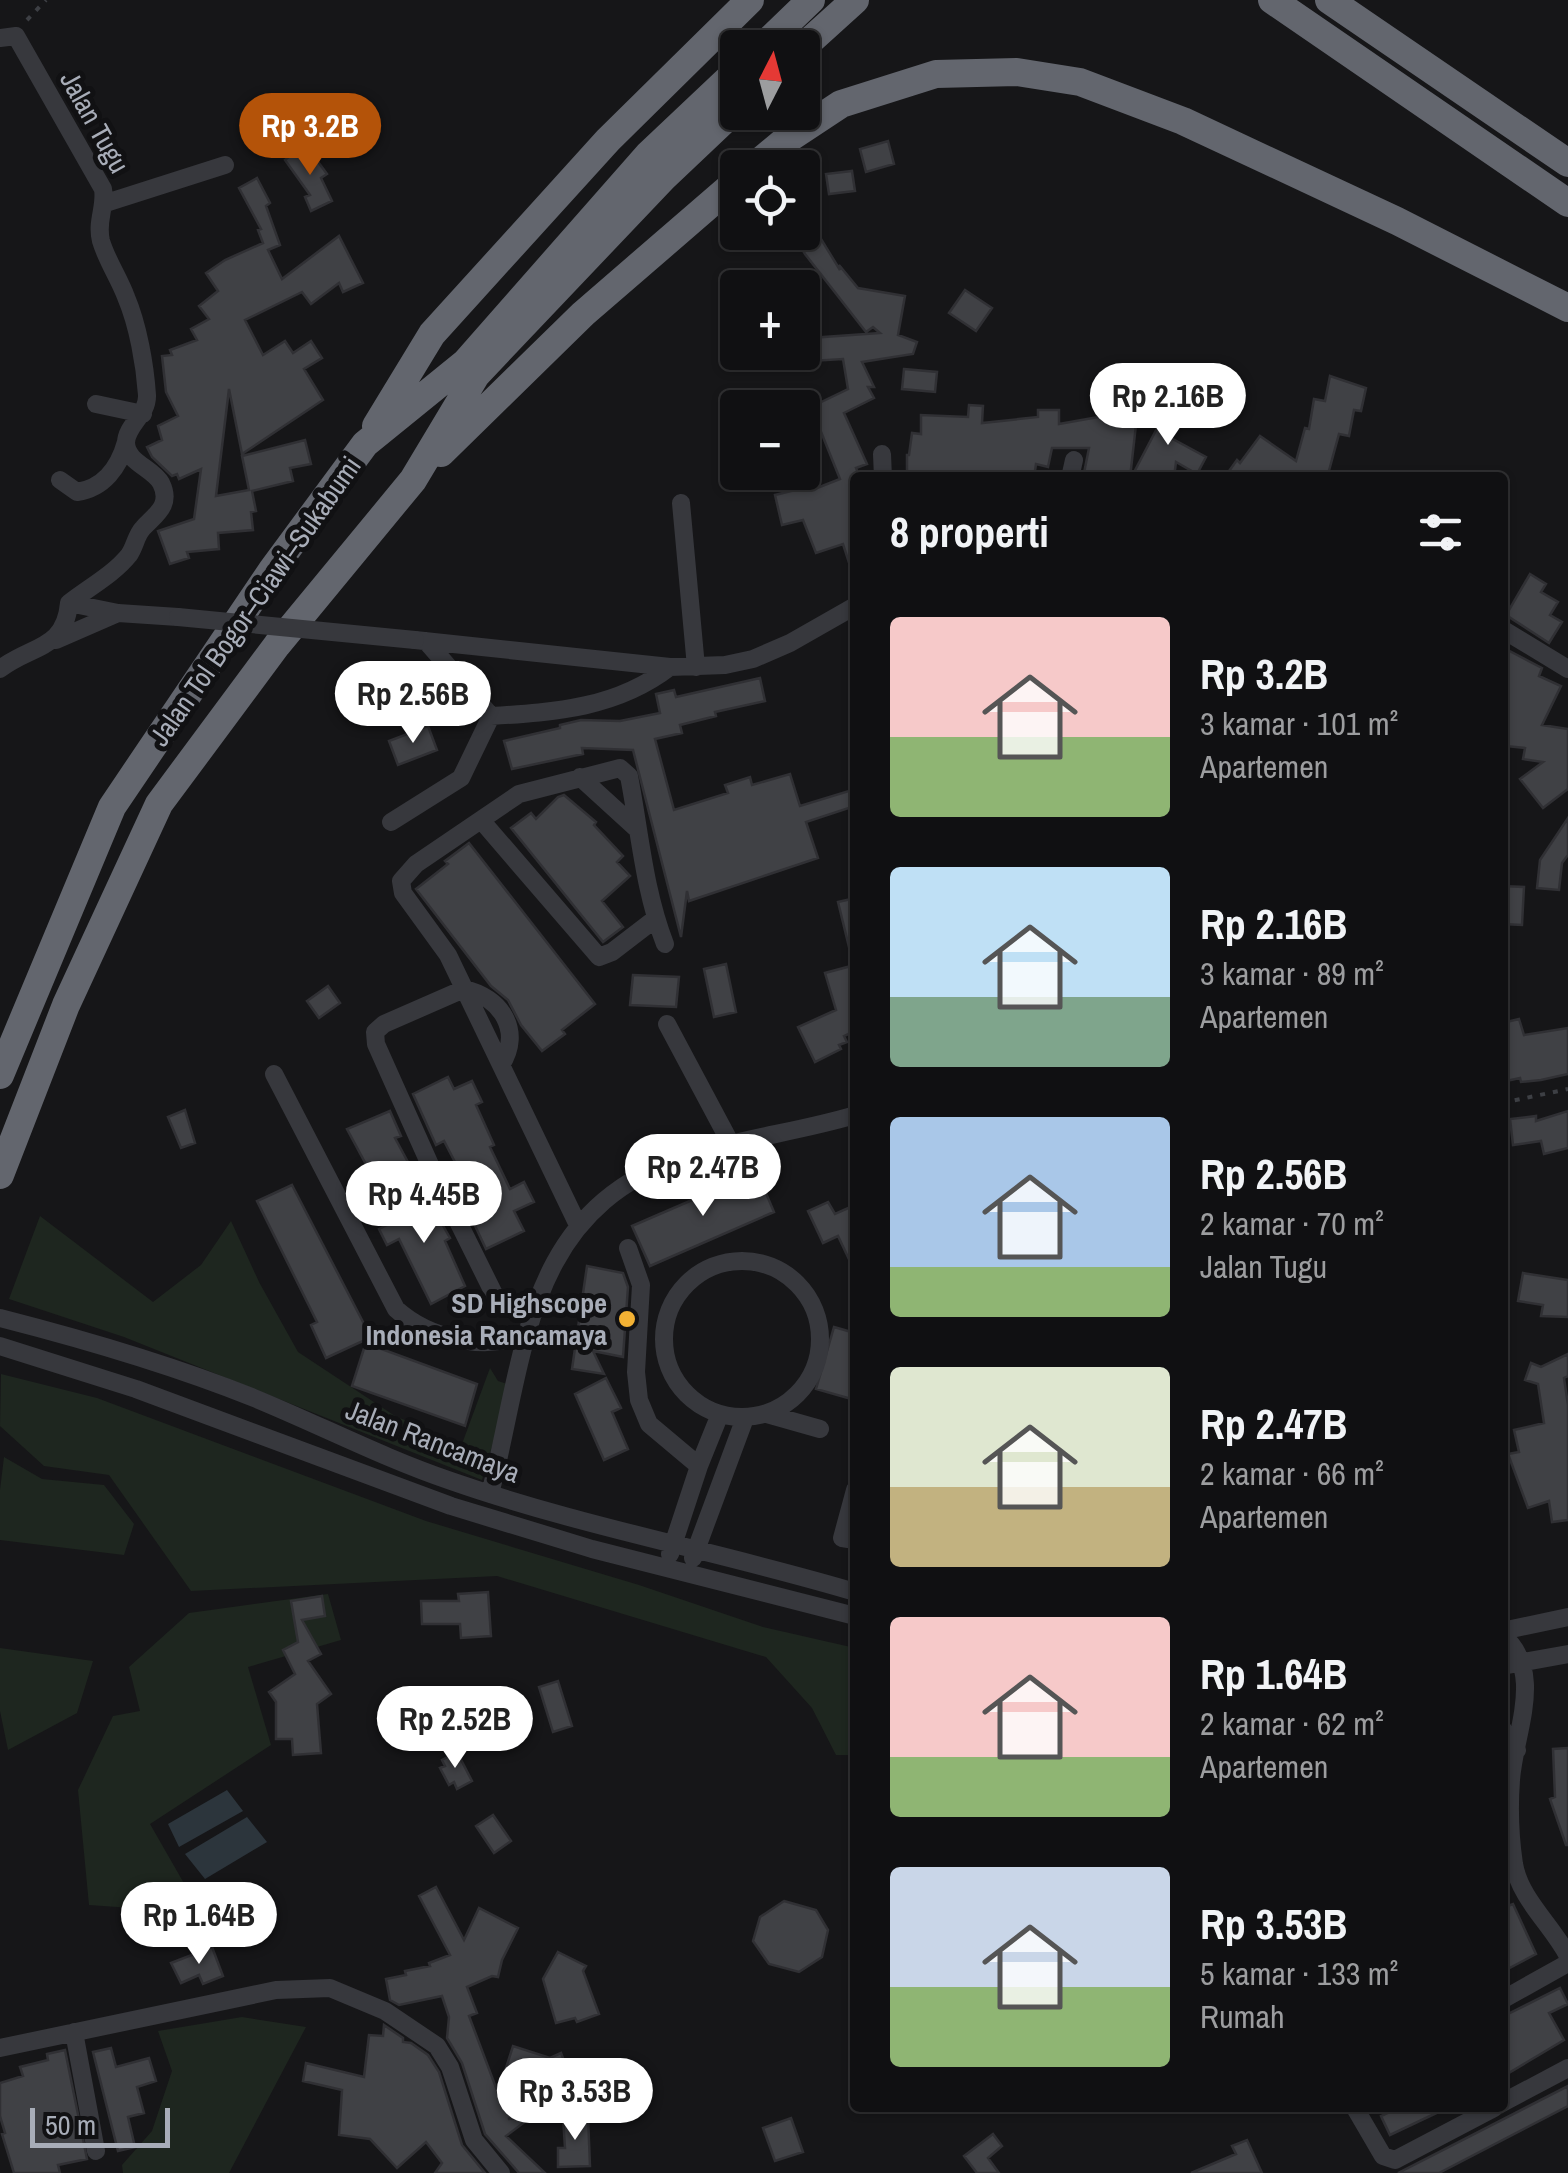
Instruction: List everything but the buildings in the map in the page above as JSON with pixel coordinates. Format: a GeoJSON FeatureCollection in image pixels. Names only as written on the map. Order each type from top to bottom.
{"type":"FeatureCollection","features":[{"type":"Feature","properties":{"kind":"highway"},"geometry":{"type":"LineString","coordinates":[[365,444],[432,334],[608,140],[750,0]]}},
{"type":"Feature","properties":{"kind":"highway"},"geometry":{"type":"LineString","coordinates":[[780,30],[811,0]]}},
{"type":"Feature","properties":{"kind":"highway"},"geometry":{"type":"LineString","coordinates":[[820,32],[855,0]]}},
{"type":"Feature","properties":{"kind":"highway"},"geometry":{"type":"LineString","coordinates":[[1272,0],[1568,203]]}},
{"type":"Feature","properties":{"kind":"highway"},"geometry":{"type":"LineString","coordinates":[[1329,0],[1568,163]]}},
{"type":"Feature","properties":{"kind":"highway"},"geometry":{"type":"LineString","coordinates":[[773,150],[841,104],[936,74],[1017,72],[1080,82],[1184,121],[1568,308]]}},
{"type":"Feature","properties":{"kind":"highway","name":"Jalan Tol Bogor–Ciawi–Sukabumi"},"geometry":{"type":"LineString","coordinates":[[0,1174],[66,1005],[160,804],[277,644],[414,480],[476,375],[720,91]]}},
{"type":"Feature","properties":{"kind":"highway","name":"Jalan Tol Bogor–Ciawi–Sukabumi"},"geometry":{"type":"LineString","coordinates":[[0,1075],[112,807],[272,570],[365,444],[466,362],[656,166],[720,121]]}},
{"type":"Feature","properties":{"kind":"highway"},"geometry":{"type":"LineString","coordinates":[[414,480],[583,314],[720,195]]}},
{"type":"Feature","properties":{"kind":"street","name":"Jalan Tugu"},"geometry":{"type":"LineString","coordinates":[[8,37],[92,165],[106,203],[99,217],[100,233],[107,259],[132,312],[147,395],[143,414]]}},
{"type":"Feature","properties":{"kind":"street"},"geometry":{"type":"LineString","coordinates":[[106,203],[225,165]]}},
{"type":"Feature","properties":{"kind":"street"},"geometry":{"type":"LineString","coordinates":[[60,480],[77,492],[100,485],[121,460],[126,442],[143,414],[96,404]]}},
{"type":"Feature","properties":{"kind":"street"},"geometry":{"type":"LineString","coordinates":[[56,640],[69,603],[125,559],[141,530],[162,510],[160,482],[130,456],[126,442]]}},
{"type":"Feature","properties":{"kind":"street"},"geometry":{"type":"LineString","coordinates":[[882,454],[883,472]]}},
{"type":"Feature","properties":{"kind":"street"},"geometry":{"type":"LineString","coordinates":[[681,503],[696,667]]}},
{"type":"Feature","properties":{"kind":"street"},"geometry":{"type":"LineString","coordinates":[[69,603],[118,613],[670,667],[753,659],[850,609]]}},
{"type":"Feature","properties":{"kind":"street"},"geometry":{"type":"LineString","coordinates":[[0,669],[14,659],[118,613]]}},
{"type":"Feature","properties":{"kind":"street"},"geometry":{"type":"LineString","coordinates":[[1508,634],[1568,669]]}},
{"type":"Feature","properties":{"kind":"street"},"geometry":{"type":"LineString","coordinates":[[421,641],[491,716]]}},
{"type":"Feature","properties":{"kind":"street"},"geometry":{"type":"LineString","coordinates":[[491,716],[559,712],[599,704],[646,685],[670,667]]}},
{"type":"Feature","properties":{"kind":"street"},"geometry":{"type":"LineString","coordinates":[[390,822],[461,778],[491,716]]}},
{"type":"Feature","properties":{"kind":"street"},"geometry":{"type":"LineString","coordinates":[[578,1226],[464,989],[441,945],[402,893],[401,881],[416,864],[520,794],[612,768],[625,771],[655,919],[665,944]]}},
{"type":"Feature","properties":{"kind":"street"},"geometry":{"type":"LineString","coordinates":[[580,777],[637,829]]}},
{"type":"Feature","properties":{"kind":"street"},"geometry":{"type":"LineString","coordinates":[[481,820],[599,957],[612,952],[655,919]]}},
{"type":"Feature","properties":{"kind":"street"},"geometry":{"type":"LineString","coordinates":[[464,989],[384,1024],[374,1038],[431,1167],[497,1300]]}},
{"type":"Feature","properties":{"kind":"street"},"geometry":{"type":"LineString","coordinates":[[667,1024],[732,1144]]}},
{"type":"Feature","properties":{"kind":"street"},"geometry":{"type":"LineString","coordinates":[[274,1074],[346,1210],[380,1285],[403,1316],[451,1336],[484,1343],[506,1342],[528,1332]]}},
{"type":"Feature","properties":{"kind":"street"},"geometry":{"type":"LineString","coordinates":[[490,1494],[528,1332],[551,1265],[578,1226],[631,1180],[667,1163],[850,1116]]}},
{"type":"Feature","properties":{"kind":"street"},"geometry":{"type":"LineString","coordinates":[[346,1210],[431,1167]]}},
{"type":"Feature","properties":{"kind":"street"},"geometry":{"type":"LineString","coordinates":[[628,1248],[641,1285],[636,1372],[639,1400],[649,1424],[698,1466]]}},
{"type":"Feature","properties":{"kind":"street"},"geometry":{"type":"LineString","coordinates":[[739,1260],[764,1264],[786,1274],[804,1291],[817,1313],[821,1338],[818,1362],[807,1385],[789,1403],[767,1414],[744,1418],[720,1414],[698,1406],[680,1389],[668,1367],[662,1343],[665,1318],[692,1277],[714,1265],[739,1260]]}},
{"type":"Feature","properties":{"kind":"street","name":"Jalan Rancamaya"},"geometry":{"type":"LineString","coordinates":[[0,1318],[101,1345],[225,1387],[405,1464],[490,1494],[850,1591]]}},
{"type":"Feature","properties":{"kind":"street","name":"Jalan Rancamaya"},"geometry":{"type":"LineString","coordinates":[[9,1348],[284,1443],[409,1492],[565,1542],[850,1615]]}},
{"type":"Feature","properties":{"kind":"street"},"geometry":{"type":"LineString","coordinates":[[664,1568],[720,1414]]}},
{"type":"Feature","properties":{"kind":"street"},"geometry":{"type":"LineString","coordinates":[[767,1414],[820,1429]]}},
{"type":"Feature","properties":{"kind":"street"},"geometry":{"type":"LineString","coordinates":[[688,1573],[744,1418]]}},
{"type":"Feature","properties":{"kind":"street"},"geometry":{"type":"LineString","coordinates":[[1508,1632],[1568,1617]]}},
{"type":"Feature","properties":{"kind":"street"},"geometry":{"type":"LineString","coordinates":[[1508,1641],[1524,1663],[1524,1703],[1517,1750],[1508,1773]]}},
{"type":"Feature","properties":{"kind":"street"},"geometry":{"type":"LineString","coordinates":[[1508,1665],[1568,1654]]}},
{"type":"Feature","properties":{"kind":"street"},"geometry":{"type":"LineString","coordinates":[[1508,1737],[1517,1750]]}},
{"type":"Feature","properties":{"kind":"street"},"geometry":{"type":"LineString","coordinates":[[1508,1796],[1510,1880],[1568,1960],[1508,1996]]}},
{"type":"Feature","properties":{"kind":"street"},"geometry":{"type":"LineString","coordinates":[[0,2048],[276,1990],[300,1986],[330,1988],[385,2012],[437,2046],[450,2066],[472,2135],[501,2173]]}},
{"type":"Feature","properties":{"kind":"street"},"geometry":{"type":"LineString","coordinates":[[74,2032],[96,2150]]}},
{"type":"Feature","properties":{"kind":"street"},"geometry":{"type":"LineString","coordinates":[[1508,2100],[1568,2068]]}},
{"type":"Feature","properties":{"kind":"street"},"geometry":{"type":"LineString","coordinates":[[1356,2112],[1383,2156],[1396,2160],[1486,2112]]}},
{"type":"Feature","properties":{"kind":"path"},"geometry":{"type":"LineString","coordinates":[[8,37],[42,1]]}},
{"type":"Feature","properties":{"kind":"path"},"geometry":{"type":"LineString","coordinates":[[1508,1102],[1568,1089]]}},
{"type":"Feature","properties":{"kind":"shaded area"},"geometry":{"type":"Polygon","coordinates":[[[40,1216],[153,1302],[201,1265],[231,1221],[298,1352],[395,1416],[462,1444],[490,1368],[498,1381],[510,1385],[482,1480],[124,1337],[9,1299],[40,1216]]]}},
{"type":"Feature","properties":{"kind":"shaded area"},"geometry":{"type":"Polygon","coordinates":[[[1,1374],[97,1398],[426,1521],[763,1627],[850,1647],[850,1755],[836,1755],[812,1708],[766,1657],[497,1576],[191,1591],[109,1475],[44,1466],[0,1426],[1,1374]]]}},
{"type":"Feature","properties":{"kind":"shaded area"},"geometry":{"type":"Polygon","coordinates":[[[4,1457],[42,1479],[104,1485],[134,1524],[124,1555],[0,1540],[4,1457]]]}},
{"type":"Feature","properties":{"kind":"shaded area"},"geometry":{"type":"Polygon","coordinates":[[[328,1594],[341,1640],[248,1667],[271,1745],[150,1824],[201,1913],[89,1905],[78,1790],[113,1716],[140,1711],[129,1667],[189,1613],[328,1594]]]}},
{"type":"Feature","properties":{"kind":"shaded area"},"geometry":{"type":"Polygon","coordinates":[[[0,1648],[93,1661],[77,1713],[8,1750],[0,1711],[0,1648]]]}},
{"type":"Feature","properties":{"kind":"shaded area"},"geometry":{"type":"Polygon","coordinates":[[[227,1790],[243,1811],[179,1847],[168,1824],[227,1790]]]}},
{"type":"Feature","properties":{"kind":"shaded area"},"geometry":{"type":"Polygon","coordinates":[[[247,1817],[267,1842],[205,1879],[185,1854],[247,1817]]]}},
{"type":"Feature","properties":{"kind":"shaded area"},"geometry":{"type":"Polygon","coordinates":[[[242,2017],[306,2027],[229,2173],[123,2173],[122,2165],[152,2131],[172,2071],[158,2031],[242,2017]]]}},
{"type":"Feature","properties":{"kind":"place","name":"SD Highscope Indonesia Rancamaya"},"geometry":{"type":"Point","coordinates":[627,1319]}}]}
